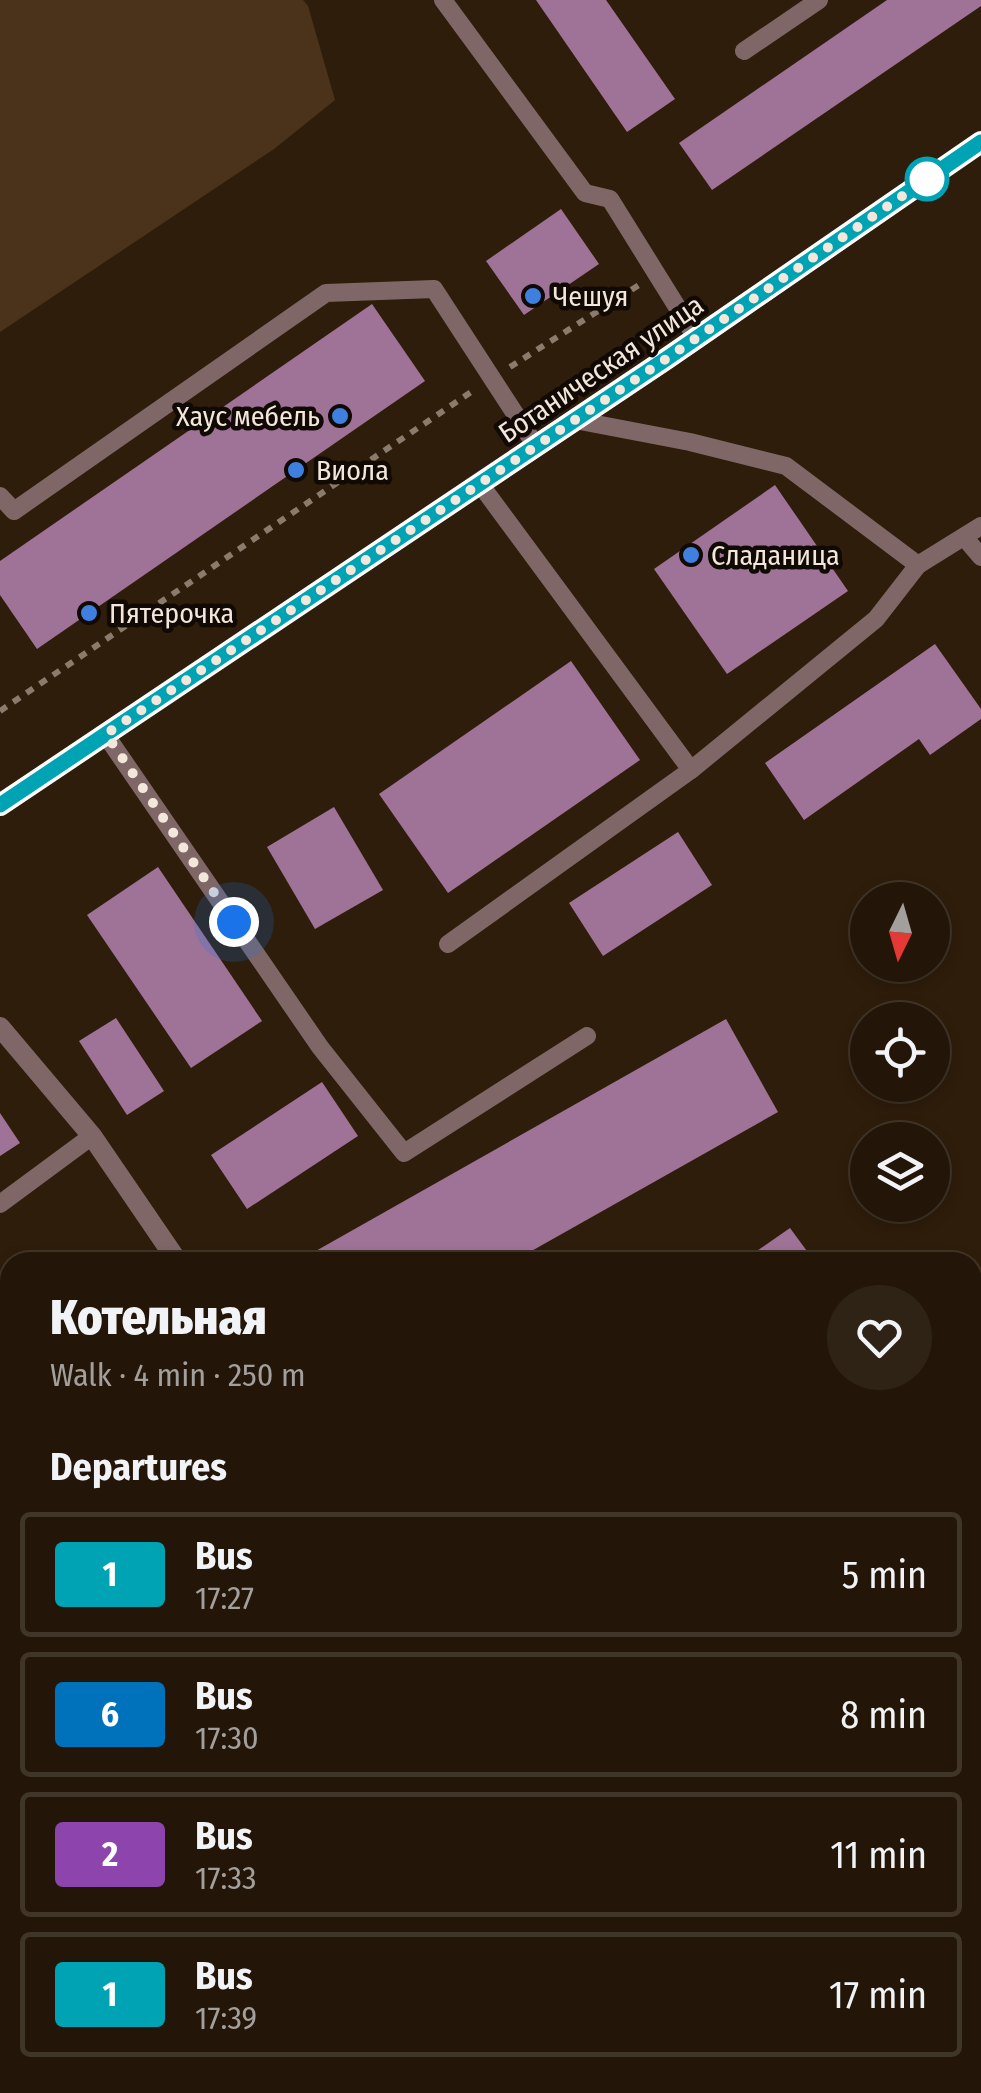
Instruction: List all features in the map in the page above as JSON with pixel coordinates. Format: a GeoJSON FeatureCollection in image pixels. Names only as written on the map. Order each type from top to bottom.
{"type":"FeatureCollection","features":[{"type":"Feature","properties":{"kind":"street","name":"Ботаническая улица"},"geometry":{"type":"LineString","coordinates":[[0,805],[696,339],[981,142]]}},
{"type":"Feature","properties":{"kind":"street"},"geometry":{"type":"LineString","coordinates":[[0,1026],[92,1136],[171,1252]]}},
{"type":"Feature","properties":{"kind":"lane"},"geometry":{"type":"LineString","coordinates":[[443,0],[584,193],[610,199],[696,339]]}},
{"type":"Feature","properties":{"kind":"lane"},"geometry":{"type":"LineString","coordinates":[[744,51],[819,0]]}},
{"type":"Feature","properties":{"kind":"lane"},"geometry":{"type":"LineString","coordinates":[[0,496],[14,511],[326,294],[434,290],[536,446]]}},
{"type":"Feature","properties":{"kind":"lane"},"geometry":{"type":"LineString","coordinates":[[575,420],[690,442],[786,466],[918,565]]}},
{"type":"Feature","properties":{"kind":"lane"},"geometry":{"type":"LineString","coordinates":[[480,484],[690,770]]}},
{"type":"Feature","properties":{"kind":"lane"},"geometry":{"type":"LineString","coordinates":[[448,944],[690,770],[876,619],[918,565],[981,526]]}},
{"type":"Feature","properties":{"kind":"lane"},"geometry":{"type":"LineString","coordinates":[[964,537],[981,557]]}},
{"type":"Feature","properties":{"kind":"lane"},"geometry":{"type":"LineString","coordinates":[[106,734],[320,1047],[404,1153],[586,1036]]}},
{"type":"Feature","properties":{"kind":"lane"},"geometry":{"type":"LineString","coordinates":[[0,1204],[92,1136]]}},
{"type":"Feature","properties":{"kind":"path"},"geometry":{"type":"LineString","coordinates":[[0,711],[492,378],[656,274]]}},
{"type":"Feature","properties":{"kind":"shaded area"},"geometry":{"type":"Polygon","coordinates":[[[0,0],[303,0],[335,100],[274,149],[0,332],[0,0]]]}},
{"type":"Feature","properties":{"kind":"building"},"geometry":{"type":"Polygon","coordinates":[[[536,0],[606,0],[675,99],[627,132],[536,0]]]}},
{"type":"Feature","properties":{"kind":"building"},"geometry":{"type":"Polygon","coordinates":[[[887,0],[981,0],[981,6],[712,190],[679,143],[887,0]]]}},
{"type":"Feature","properties":{"kind":"building"},"geometry":{"type":"Polygon","coordinates":[[[561,209],[599,264],[524,315],[486,261],[561,209]]]}},
{"type":"Feature","properties":{"kind":"building"},"geometry":{"type":"Polygon","coordinates":[[[372,304],[425,381],[37,649],[0,595],[0,561],[372,304]]]}},
{"type":"Feature","properties":{"kind":"building"},"geometry":{"type":"Polygon","coordinates":[[[775,485],[848,591],[727,674],[654,569],[775,485]]]}},
{"type":"Feature","properties":{"kind":"building"},"geometry":{"type":"Polygon","coordinates":[[[935,644],[981,709],[981,719],[930,755],[919,739],[804,820],[765,763],[935,644]]]}},
{"type":"Feature","properties":{"kind":"building"},"geometry":{"type":"Polygon","coordinates":[[[571,661],[640,760],[448,893],[379,794],[571,661]]]}},
{"type":"Feature","properties":{"kind":"building"},"geometry":{"type":"Polygon","coordinates":[[[334,807],[383,890],[315,929],[267,847],[334,807]]]}},
{"type":"Feature","properties":{"kind":"building"},"geometry":{"type":"Polygon","coordinates":[[[678,832],[712,885],[603,956],[569,903],[678,832]]]}},
{"type":"Feature","properties":{"kind":"building"},"geometry":{"type":"Polygon","coordinates":[[[158,867],[262,1021],[191,1068],[87,915],[158,867]]]}},
{"type":"Feature","properties":{"kind":"building"},"geometry":{"type":"Polygon","coordinates":[[[116,1018],[164,1091],[127,1115],[79,1041],[116,1018]]]}},
{"type":"Feature","properties":{"kind":"building"},"geometry":{"type":"Polygon","coordinates":[[[726,1019],[778,1112],[530,1252],[314,1252],[726,1019]]]}},
{"type":"Feature","properties":{"kind":"building"},"geometry":{"type":"Polygon","coordinates":[[[322,1082],[358,1136],[247,1209],[211,1155],[322,1082]]]}},
{"type":"Feature","properties":{"kind":"building"},"geometry":{"type":"Polygon","coordinates":[[[0,1113],[20,1143],[0,1156],[0,1113]]]}},
{"type":"Feature","properties":{"kind":"building"},"geometry":{"type":"Polygon","coordinates":[[[790,1228],[808,1252],[755,1252],[790,1228]]]}},
{"type":"Feature","properties":{"kind":"bus line","name":"1"},"geometry":{"type":"LineString","coordinates":[[0,805],[666,359],[981,142]]}},
{"type":"Feature","properties":{"kind":"place","name":"Чешуя"},"geometry":{"type":"Point","coordinates":[533,296]}},
{"type":"Feature","properties":{"kind":"place","name":"Хаус мебель"},"geometry":{"type":"Point","coordinates":[340,416]}},
{"type":"Feature","properties":{"kind":"place","name":"Виола"},"geometry":{"type":"Point","coordinates":[296,470]}},
{"type":"Feature","properties":{"kind":"place","name":"Сладаница"},"geometry":{"type":"Point","coordinates":[691,555]}},
{"type":"Feature","properties":{"kind":"place","name":"Пятерочка"},"geometry":{"type":"Point","coordinates":[89,613]}},
{"type":"Feature","properties":{"kind":"route"},"geometry":{"type":"LineString","coordinates":[[234,922],[106,734],[927,179]]}}]}
